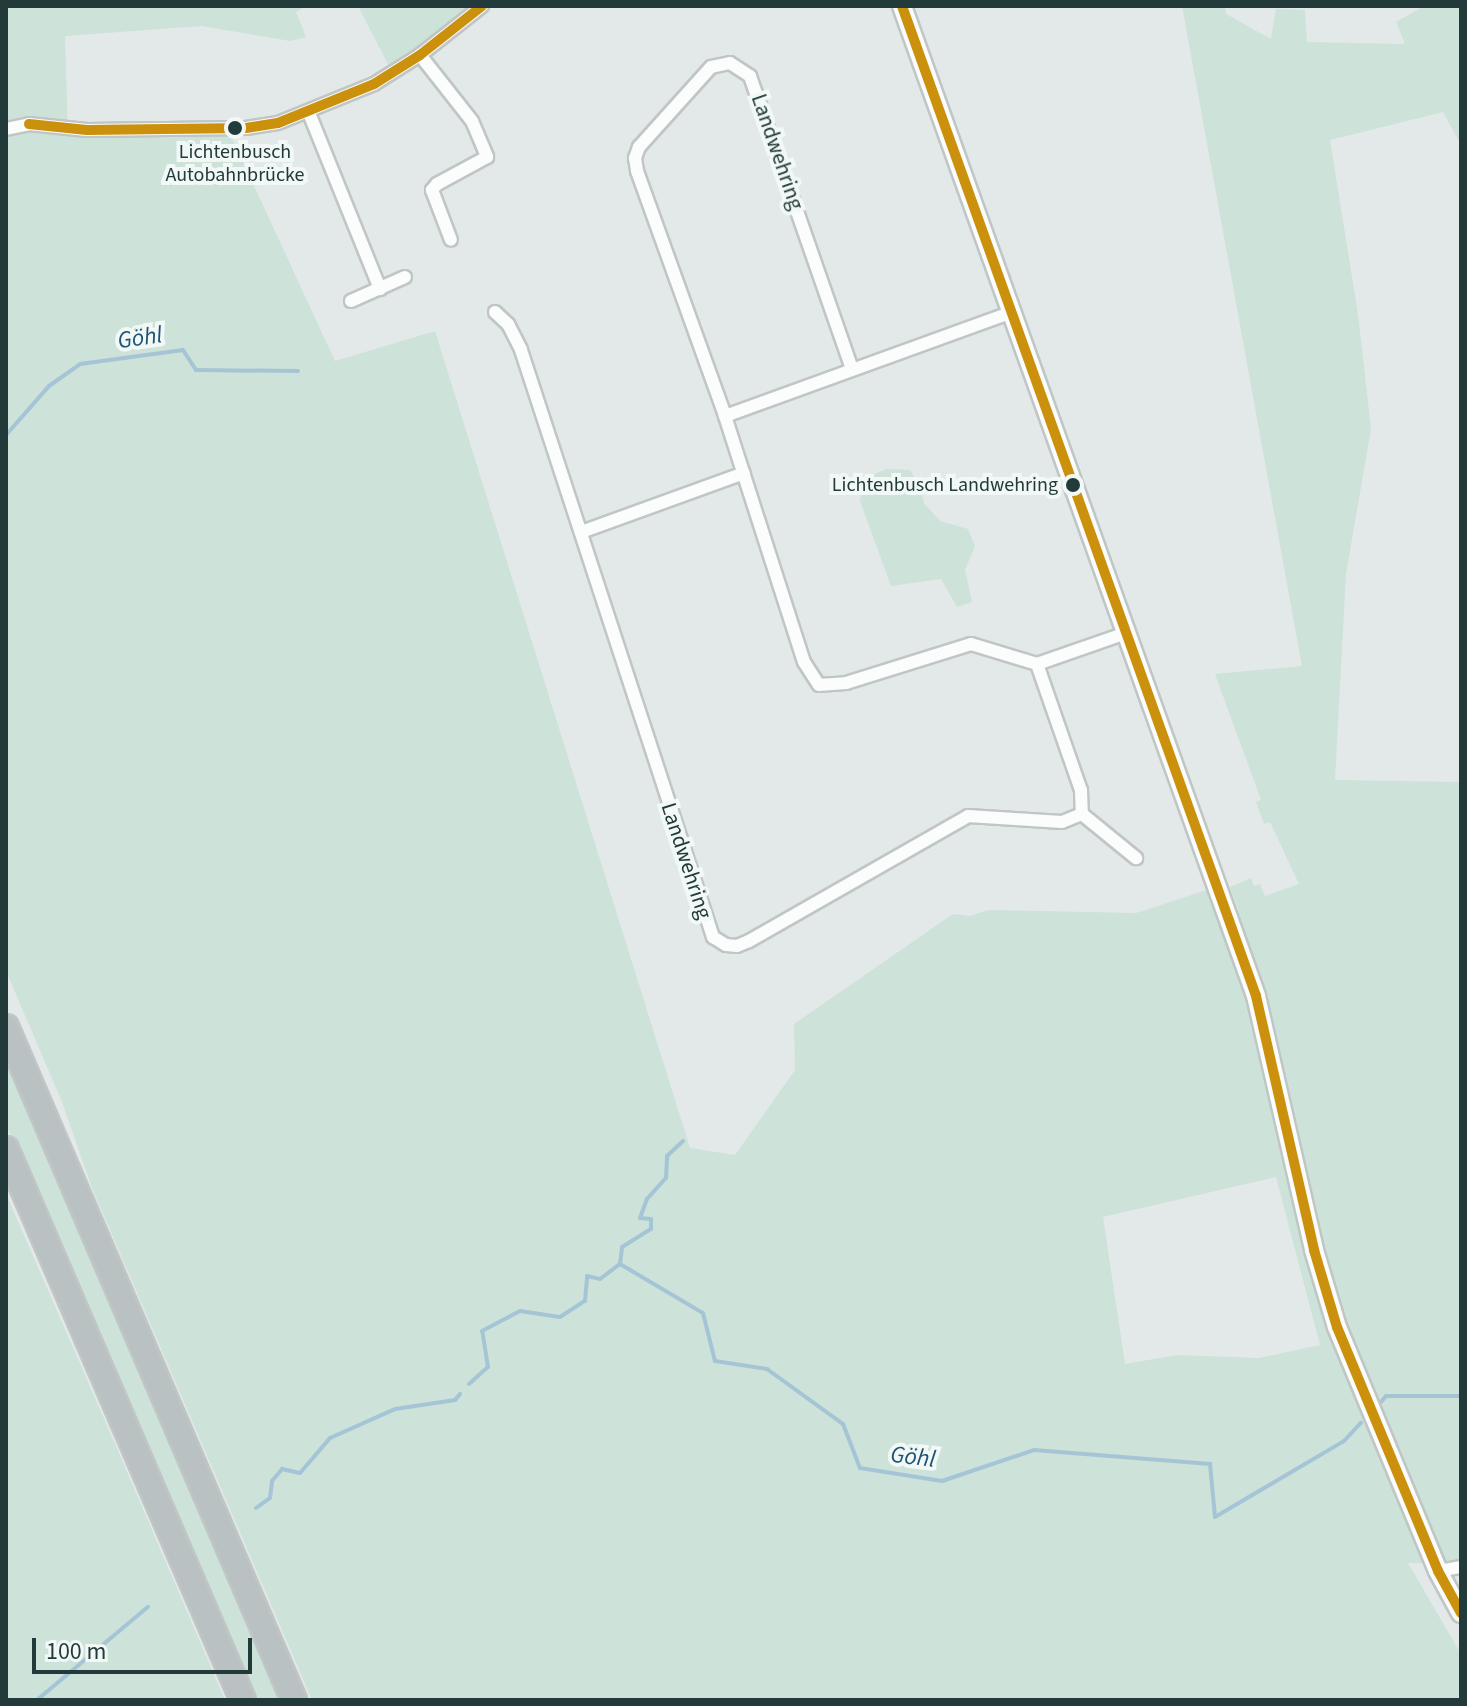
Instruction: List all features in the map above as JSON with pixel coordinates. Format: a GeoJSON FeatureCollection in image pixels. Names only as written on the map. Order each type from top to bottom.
{"type":"FeatureCollection","features":[{"type":"Feature","properties":{"kind":"highway"},"geometry":{"type":"LineString","coordinates":[[6,1027],[294,1700]]}},
{"type":"Feature","properties":{"kind":"highway"},"geometry":{"type":"LineString","coordinates":[[6,1149],[243,1700]]}},
{"type":"Feature","properties":{"kind":"street"},"geometry":{"type":"LineString","coordinates":[[6,129],[29,124],[87,130],[246,128],[309,113],[374,84],[420,55],[482,6]]}},
{"type":"Feature","properties":{"kind":"street"},"geometry":{"type":"LineString","coordinates":[[902,6],[1256,996],[1314,1250],[1337,1327],[1438,1571],[1461,1613]]}},
{"type":"Feature","properties":{"kind":"street"},"geometry":{"type":"LineString","coordinates":[[420,55],[472,121],[487,157],[437,184],[432,190],[451,240]]}},
{"type":"Feature","properties":{"kind":"street","name":"Landwehring"},"geometry":{"type":"LineString","coordinates":[[852,369],[750,76],[730,63],[711,67],[639,147],[635,158],[725,416],[804,662],[819,685],[846,683],[971,644],[1037,664]]}},
{"type":"Feature","properties":{"kind":"street"},"geometry":{"type":"LineString","coordinates":[[309,113],[380,289]]}},
{"type":"Feature","properties":{"kind":"street"},"geometry":{"type":"LineString","coordinates":[[351,301],[405,277]]}},
{"type":"Feature","properties":{"kind":"street","name":"Landwehring"},"geometry":{"type":"LineString","coordinates":[[495,312],[508,324],[521,350],[706,925],[713,937],[726,945],[749,941],[968,816],[1062,822],[1082,814]]}},
{"type":"Feature","properties":{"kind":"street"},"geometry":{"type":"LineString","coordinates":[[725,416],[1012,312]]}},
{"type":"Feature","properties":{"kind":"street"},"geometry":{"type":"LineString","coordinates":[[581,532],[744,473]]}},
{"type":"Feature","properties":{"kind":"street"},"geometry":{"type":"LineString","coordinates":[[1126,633],[1037,664],[1081,790],[1082,814],[1136,858]]}},
{"type":"Feature","properties":{"kind":"street"},"geometry":{"type":"LineString","coordinates":[[1438,1571],[1461,1567]]}},
{"type":"Feature","properties":{"kind":"green space"},"geometry":{"type":"Polygon","coordinates":[[[6,6],[306,6],[296,12],[306,37],[290,41],[202,26],[65,36],[68,135],[230,134],[335,361],[435,331],[690,1148],[735,1155],[795,1070],[794,1024],[953,914],[970,916],[988,910],[1136,913],[1210,889],[1220,920],[1239,911],[1230,887],[1251,878],[1254,886],[1260,884],[1265,896],[1299,884],[1270,822],[1264,824],[1256,802],[1261,800],[1215,674],[1302,666],[1182,6],[1225,6],[1226,14],[1271,39],[1276,9],[1305,10],[1307,42],[1405,44],[1396,22],[1424,6],[1461,6],[1461,145],[1443,112],[1330,140],[1358,314],[1371,429],[1346,574],[1335,780],[1461,782],[1461,1564],[1408,1563],[1461,1654],[1461,1699],[312,1700],[92,1188],[62,1102],[6,971],[6,6]],[[1276,1177],[1103,1217],[1125,1364],[1177,1355],[1259,1358],[1320,1345],[1276,1177]]]}},
{"type":"Feature","properties":{"kind":"green space"},"geometry":{"type":"Polygon","coordinates":[[[358,6],[469,6],[390,68],[358,6]]]}},
{"type":"Feature","properties":{"kind":"green space"},"geometry":{"type":"Polygon","coordinates":[[[887,469],[910,470],[919,484],[924,503],[940,521],[968,529],[975,546],[965,570],[972,602],[957,607],[941,579],[891,586],[860,501],[864,478],[887,469]]]}},
{"type":"Feature","properties":{"kind":"green space"},"geometry":{"type":"Polygon","coordinates":[[[6,1047],[285,1700],[252,1700],[69,1273],[6,1124],[6,1047]]]}},
{"type":"Feature","properties":{"kind":"green space"},"geometry":{"type":"Polygon","coordinates":[[[6,1194],[113,1439],[225,1700],[6,1700],[6,1194]]]}},
{"type":"Feature","properties":{"kind":"waterway","name":"Göhl"},"geometry":{"type":"LineString","coordinates":[[6,435],[49,386],[80,364],[183,350],[196,370],[298,371]]}},
{"type":"Feature","properties":{"kind":"waterway"},"geometry":{"type":"LineString","coordinates":[[620,1264],[622,1247],[651,1229],[651,1219],[640,1218],[647,1199],[666,1178],[667,1156],[683,1141]]}},
{"type":"Feature","properties":{"kind":"waterway","name":"Göhl"},"geometry":{"type":"LineString","coordinates":[[469,1384],[488,1367],[482,1331],[520,1311],[560,1317],[585,1301],[587,1276],[600,1279],[620,1264],[703,1313],[715,1361],[767,1369],[843,1424],[860,1468],[942,1481],[1034,1450],[1210,1464],[1215,1517],[1344,1441],[1361,1423]]}},
{"type":"Feature","properties":{"kind":"waterway","name":"Göhl"},"geometry":{"type":"LineString","coordinates":[[256,1508],[270,1498],[272,1481],[282,1469],[300,1473],[330,1438],[395,1409],[455,1400],[460,1394]]}},
{"type":"Feature","properties":{"kind":"waterway","name":"Göhl"},"geometry":{"type":"LineString","coordinates":[[1381,1402],[1386,1396],[1461,1396]]}},
{"type":"Feature","properties":{"kind":"waterway","name":"Göhl"},"geometry":{"type":"LineString","coordinates":[[37,1700],[148,1607]]}},
{"type":"Feature","properties":{"kind":"transit line"},"geometry":{"type":"LineString","coordinates":[[29,124],[87,130],[246,128],[278,123],[374,84],[420,55],[482,6]]}},
{"type":"Feature","properties":{"kind":"transit line"},"geometry":{"type":"LineString","coordinates":[[902,6],[1256,996],[1314,1250],[1337,1327],[1438,1571],[1461,1613]]}},
{"type":"Feature","properties":{"kind":"place","name":"Lichtenbusch Autobahnbrücke"},"geometry":{"type":"Point","coordinates":[235,128]}},
{"type":"Feature","properties":{"kind":"place","name":"Lichtenbusch Landwehring"},"geometry":{"type":"Point","coordinates":[1073,485]}}]}
